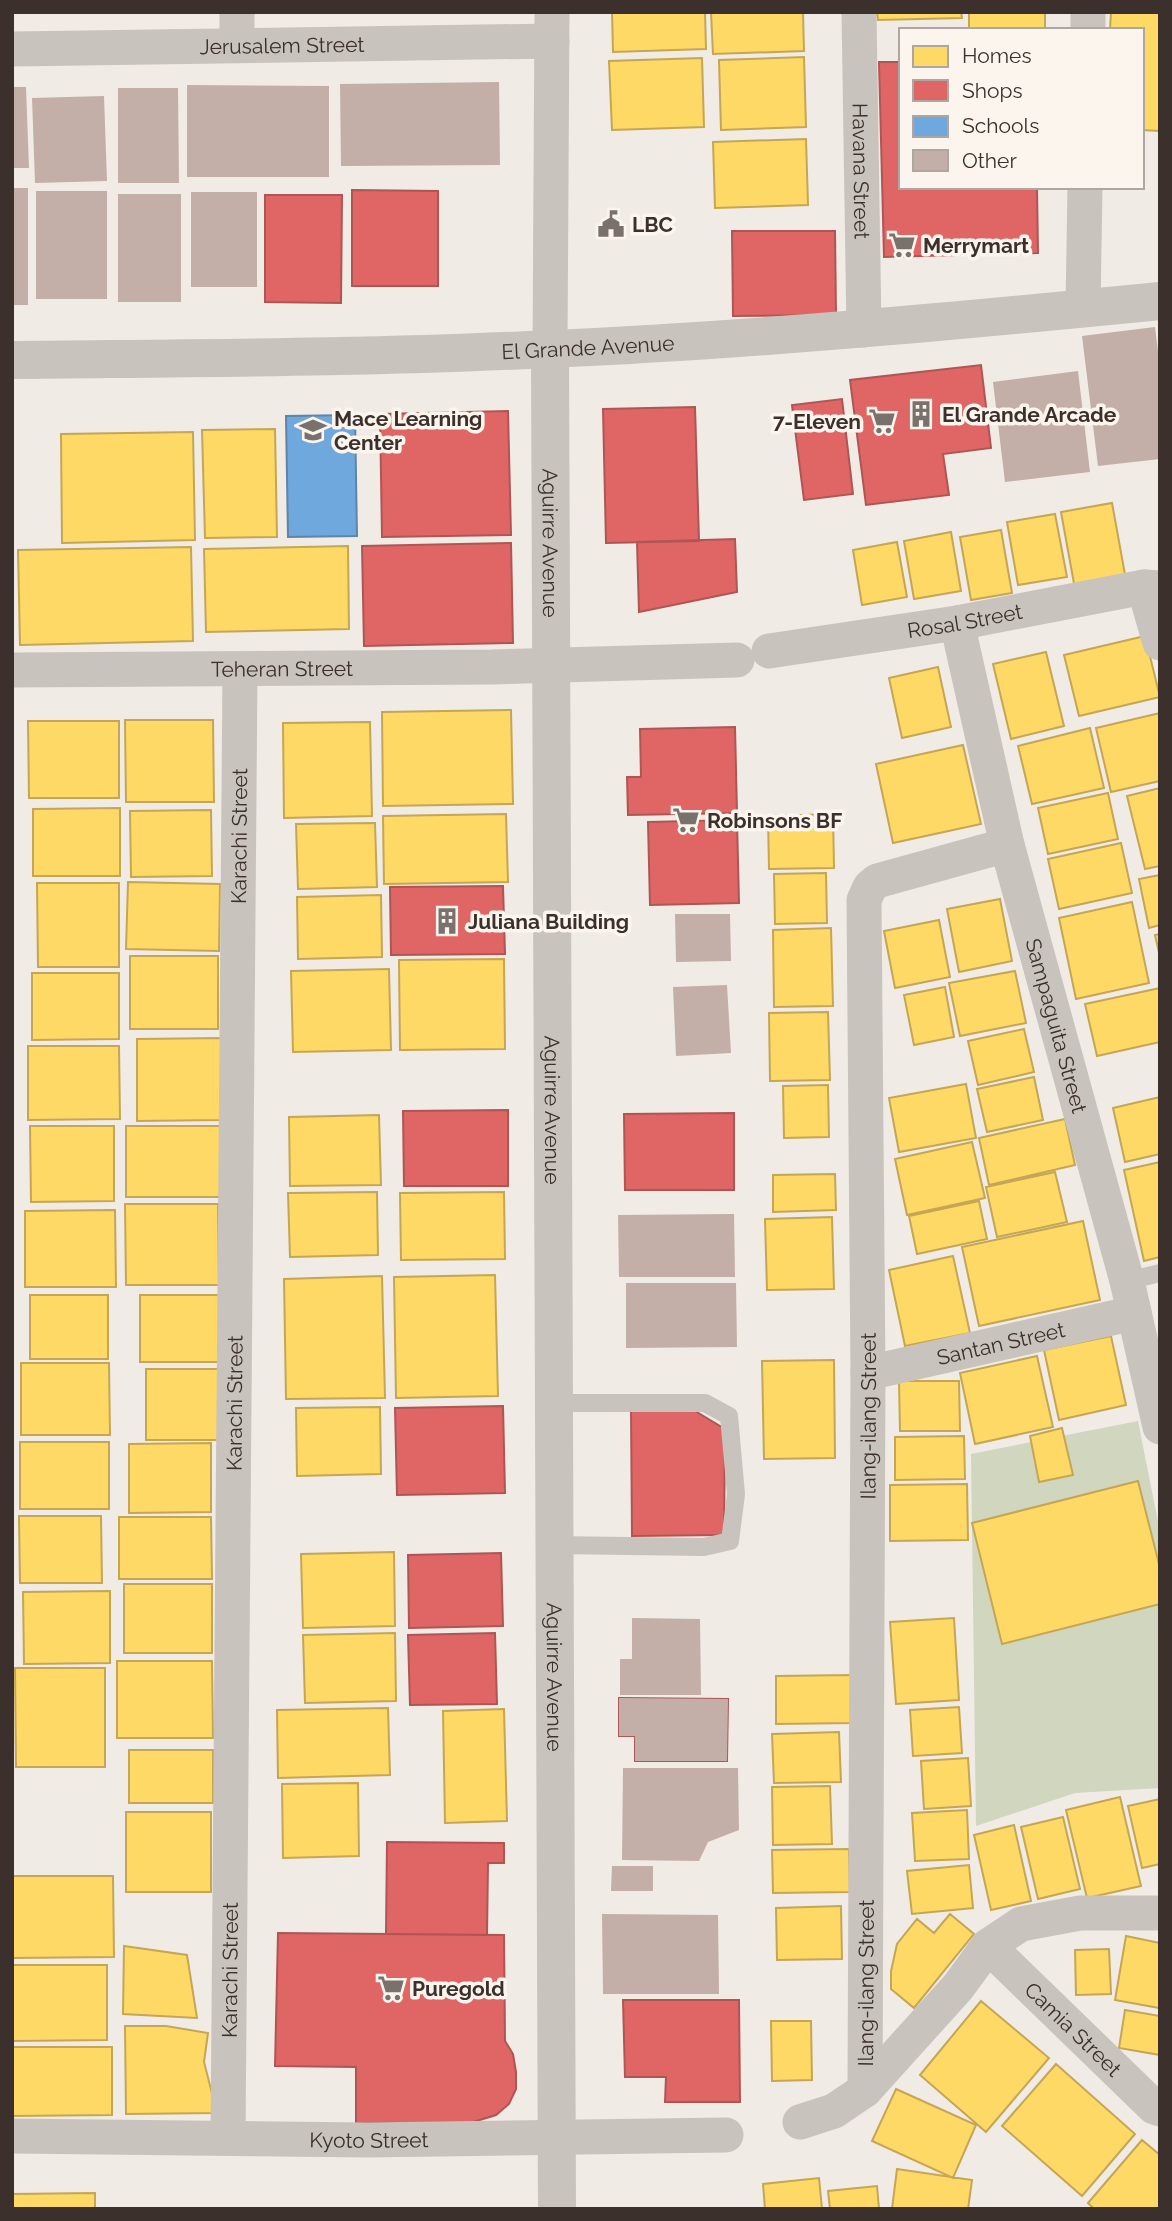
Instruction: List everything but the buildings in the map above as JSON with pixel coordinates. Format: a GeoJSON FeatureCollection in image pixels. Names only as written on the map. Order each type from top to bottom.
{"type":"FeatureCollection","features":[{"type":"Feature","properties":{"kind":"street","name":"Havana Street"},"geometry":{"type":"LineString","coordinates":[[859,12],[864,330]]}},
{"type":"Feature","properties":{"kind":"street","name":"Jerusalem Street"},"geometry":{"type":"LineString","coordinates":[[12,48],[237,29],[552,26]]}},
{"type":"Feature","properties":{"kind":"street","name":"Aguirre Avenue"},"geometry":{"type":"LineString","coordinates":[[552,26],[550,664],[557,2209]]}},
{"type":"Feature","properties":{"kind":"street"},"geometry":{"type":"LineString","coordinates":[[1083,308],[1085,189]]}},
{"type":"Feature","properties":{"kind":"street","name":"El Grande Avenue"},"geometry":{"type":"LineString","coordinates":[[12,360],[352,357],[550,349],[864,330],[1160,301]]}},
{"type":"Feature","properties":{"kind":"street"},"geometry":{"type":"LineString","coordinates":[[1152,588],[1160,643]]}},
{"type":"Feature","properties":{"kind":"street","name":"Rosal Street"},"geometry":{"type":"LineString","coordinates":[[550,664],[753,656],[1152,588]]}},
{"type":"Feature","properties":{"kind":"street","name":"Sampaguita Street"},"geometry":{"type":"LineString","coordinates":[[957,623],[1007,845],[1140,1289],[1160,1427]]}},
{"type":"Feature","properties":{"kind":"street","name":"Teheran Street"},"geometry":{"type":"LineString","coordinates":[[12,670],[240,670],[550,664]]}},
{"type":"Feature","properties":{"kind":"street","name":"Karachi Street"},"geometry":{"type":"LineString","coordinates":[[228,2138],[240,670]]}},
{"type":"Feature","properties":{"kind":"street","name":"Ilang-ilang Street"},"geometry":{"type":"LineString","coordinates":[[865,2090],[868,1373],[864,900],[870,887],[877,881],[1007,845]]}},
{"type":"Feature","properties":{"kind":"street","name":"Santan Street"},"geometry":{"type":"LineString","coordinates":[[868,1373],[1140,1289]]}},
{"type":"Feature","properties":{"kind":"street"},"geometry":{"type":"LineString","coordinates":[[800,2122],[834,2111],[865,2090],[958,1987],[988,1946],[1021,1924],[1080,1913],[1160,1913]]}},
{"type":"Feature","properties":{"kind":"street","name":"Camia Street"},"geometry":{"type":"LineString","coordinates":[[988,1946],[1154,2107],[1160,2109]]}},
{"type":"Feature","properties":{"kind":"street","name":"Kyoto Street"},"geometry":{"type":"LineString","coordinates":[[12,2136],[557,2138],[726,2135]]}},
{"type":"Feature","properties":{"kind":"lane"},"geometry":{"type":"LineString","coordinates":[[553,1403],[705,1403],[729,1416],[736,1494],[730,1541],[705,1547],[554,1545]]}},
{"type":"Feature","properties":{"kind":"green space"},"geometry":{"type":"Polygon","coordinates":[[[1138,1421],[1160,1532],[1160,1788],[1075,1793],[976,1826],[971,1454],[1138,1421]]]}},
{"type":"Feature","properties":{"kind":"place","name":"LBC"},"geometry":{"type":"Point","coordinates":[611,224]}},
{"type":"Feature","properties":{"kind":"place","name":"Merrymart"},"geometry":{"type":"Point","coordinates":[902,245]}},
{"type":"Feature","properties":{"kind":"place","name":"El Grande Arcade"},"geometry":{"type":"Point","coordinates":[921,414]}},
{"type":"Feature","properties":{"kind":"place","name":"7-Eleven"},"geometry":{"type":"Point","coordinates":[882,421]}},
{"type":"Feature","properties":{"kind":"place","name":"Mace Learning Center"},"geometry":{"type":"Point","coordinates":[313,430]}},
{"type":"Feature","properties":{"kind":"place","name":"Robinsons BF"},"geometry":{"type":"Point","coordinates":[686,820]}},
{"type":"Feature","properties":{"kind":"place","name":"Juliana Building"},"geometry":{"type":"Point","coordinates":[447,921]}},
{"type":"Feature","properties":{"kind":"place","name":"Puregold"},"geometry":{"type":"Point","coordinates":[391,1988]}}]}
